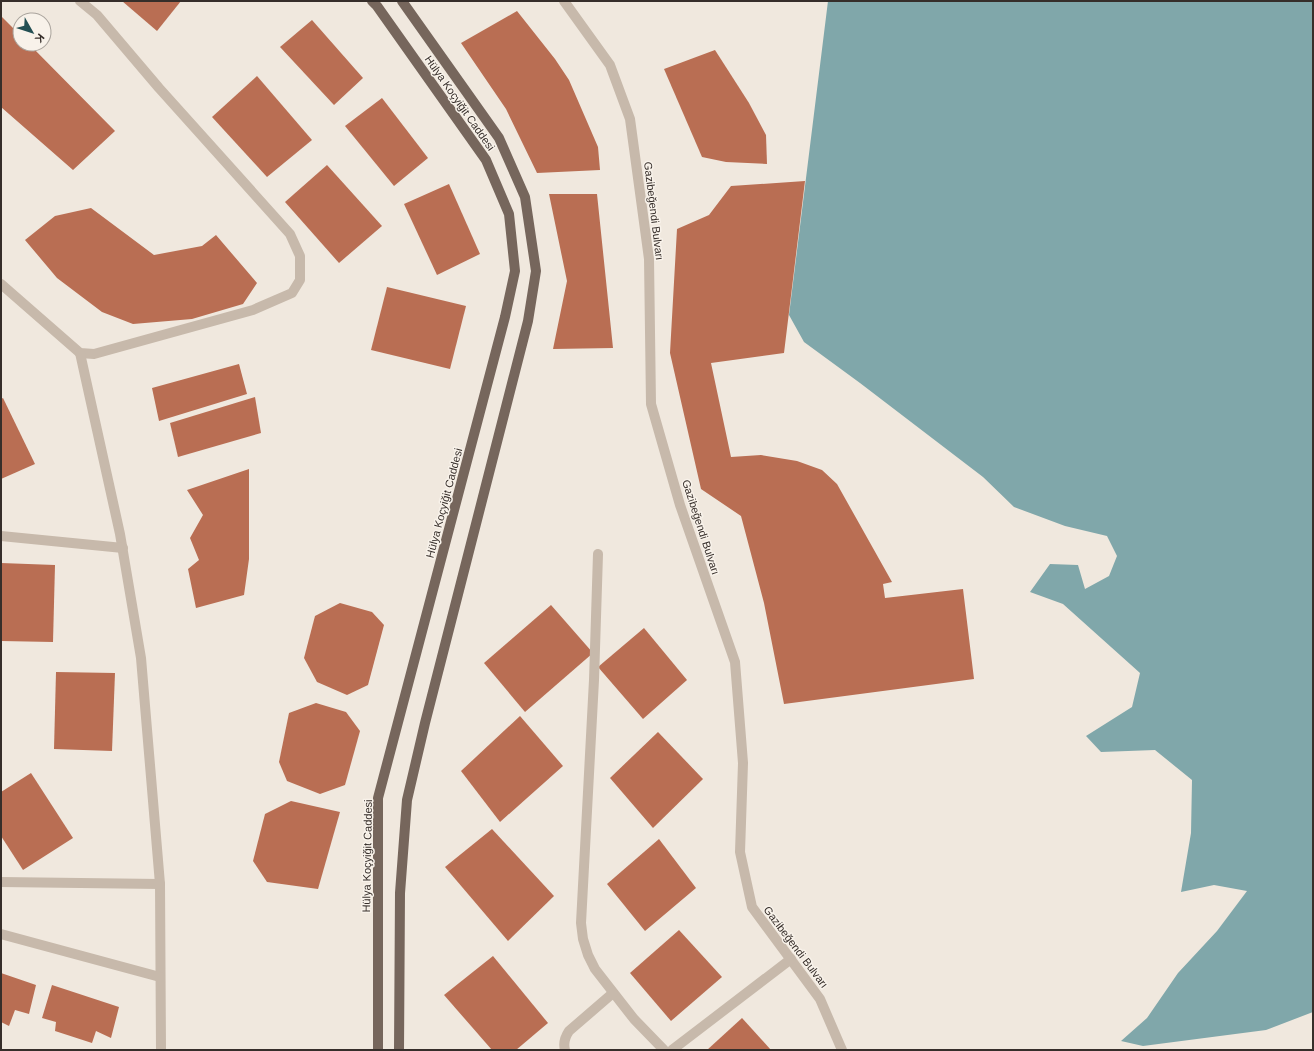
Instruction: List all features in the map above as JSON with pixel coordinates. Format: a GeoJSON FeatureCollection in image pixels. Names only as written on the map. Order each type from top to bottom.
{"type":"FeatureCollection","features":[{"type":"Feature","properties":{"kind":"main road","name":"Hülya Koçyiğit Caddesi"},"geometry":{"type":"LineString","coordinates":[[372,1],[486,160],[509,214],[515,271],[505,317],[378,798],[378,1050]]}},
{"type":"Feature","properties":{"kind":"main road","name":"Hülya Koçyiğit Caddesi"},"geometry":{"type":"LineString","coordinates":[[400,1050],[400,893],[407,800],[425,722],[526,328],[536,271],[525,197],[499,138],[402,1]]}},
{"type":"Feature","properties":{"kind":"street"},"geometry":{"type":"LineString","coordinates":[[80,1],[97,15],[159,88],[290,234],[300,256],[300,280],[292,293],[253,310],[94,354],[80,353]]}},
{"type":"Feature","properties":{"kind":"street","name":"Gazibeğendi Bulvarı"},"geometry":{"type":"LineString","coordinates":[[564,1],[610,65],[630,119],[649,259],[651,404],[680,505],[734,662],[743,763],[740,852],[752,907],[820,999],[842,1050]]}},
{"type":"Feature","properties":{"kind":"street"},"geometry":{"type":"LineString","coordinates":[[1,284],[80,353],[122,548],[141,658],[160,884],[161,1050]]}},
{"type":"Feature","properties":{"kind":"street"},"geometry":{"type":"LineString","coordinates":[[1,536],[122,548]]}},
{"type":"Feature","properties":{"kind":"street"},"geometry":{"type":"LineString","coordinates":[[598,554],[594,680],[580,923],[588,955],[595,969],[634,1019],[664,1050]]}},
{"type":"Feature","properties":{"kind":"street"},"geometry":{"type":"LineString","coordinates":[[1,882],[160,884]]}},
{"type":"Feature","properties":{"kind":"street"},"geometry":{"type":"LineString","coordinates":[[1,934],[160,977]]}},
{"type":"Feature","properties":{"kind":"street"},"geometry":{"type":"LineString","coordinates":[[672,1050],[791,959]]}},
{"type":"Feature","properties":{"kind":"street"},"geometry":{"type":"LineString","coordinates":[[565,1050],[564,1042],[569,1031],[613,992]]}},
{"type":"Feature","properties":{"kind":"water"},"geometry":{"type":"Polygon","coordinates":[[[828,1],[1313,1],[1313,1012],[1266,1030],[1143,1046],[1121,1041],[1147,1018],[1178,973],[1217,931],[1247,891],[1214,885],[1181,892],[1191,833],[1192,780],[1155,750],[1101,752],[1086,736],[1132,707],[1140,673],[1063,604],[1030,592],[1050,564],[1078,565],[1085,589],[1109,576],[1117,556],[1107,536],[1065,526],[1014,507],[983,477],[804,342],[789,315],[828,1]]]}},
{"type":"Feature","properties":{"kind":"building"},"geometry":{"type":"Polygon","coordinates":[[[122,1],[181,1],[157,31],[122,1]]]}},
{"type":"Feature","properties":{"kind":"building"},"geometry":{"type":"Polygon","coordinates":[[[517,11],[555,59],[569,80],[598,147],[600,170],[537,173],[506,109],[461,43],[517,11]]]}},
{"type":"Feature","properties":{"kind":"building"},"geometry":{"type":"Polygon","coordinates":[[[1,16],[12,27],[12,52],[37,52],[115,131],[73,170],[1,107],[1,16]]]}},
{"type":"Feature","properties":{"kind":"building"},"geometry":{"type":"Polygon","coordinates":[[[312,20],[363,78],[334,105],[280,47],[312,20]]]}},
{"type":"Feature","properties":{"kind":"building"},"geometry":{"type":"Polygon","coordinates":[[[715,50],[749,103],[766,135],[767,164],[726,162],[702,157],[664,69],[715,50]]]}},
{"type":"Feature","properties":{"kind":"building"},"geometry":{"type":"Polygon","coordinates":[[[257,76],[312,140],[267,177],[212,117],[257,76]]]}},
{"type":"Feature","properties":{"kind":"building"},"geometry":{"type":"Polygon","coordinates":[[[382,98],[428,158],[394,186],[345,126],[382,98]]]}},
{"type":"Feature","properties":{"kind":"building"},"geometry":{"type":"Polygon","coordinates":[[[327,165],[382,226],[339,263],[285,202],[327,165]]]}},
{"type":"Feature","properties":{"kind":"building"},"geometry":{"type":"Polygon","coordinates":[[[805,181],[784,353],[711,363],[731,457],[761,455],[797,461],[822,470],[837,484],[892,582],[883,584],[885,598],[963,589],[974,679],[784,704],[764,603],[741,516],[701,489],[670,353],[677,229],[709,215],[731,186],[805,181]]]}},
{"type":"Feature","properties":{"kind":"building"},"geometry":{"type":"Polygon","coordinates":[[[449,184],[480,254],[437,275],[404,204],[449,184]]]}},
{"type":"Feature","properties":{"kind":"building"},"geometry":{"type":"Polygon","coordinates":[[[549,194],[597,194],[613,348],[553,349],[567,281],[549,194]]]}},
{"type":"Feature","properties":{"kind":"building"},"geometry":{"type":"Polygon","coordinates":[[[91,208],[154,255],[202,246],[216,235],[257,283],[243,304],[192,319],[133,324],[102,312],[57,278],[25,240],[55,216],[91,208]]]}},
{"type":"Feature","properties":{"kind":"building"},"geometry":{"type":"Polygon","coordinates":[[[387,287],[466,306],[450,369],[371,350],[387,287]]]}},
{"type":"Feature","properties":{"kind":"building"},"geometry":{"type":"Polygon","coordinates":[[[239,364],[247,394],[159,421],[152,388],[239,364]]]}},
{"type":"Feature","properties":{"kind":"building"},"geometry":{"type":"Polygon","coordinates":[[[255,397],[261,433],[178,457],[170,423],[255,397]]]}},
{"type":"Feature","properties":{"kind":"building"},"geometry":{"type":"Polygon","coordinates":[[[3,398],[35,464],[1,479],[1,399],[3,398]]]}},
{"type":"Feature","properties":{"kind":"building"},"geometry":{"type":"Polygon","coordinates":[[[249,469],[249,559],[244,595],[196,608],[188,569],[199,560],[190,538],[203,515],[187,490],[249,469]]]}},
{"type":"Feature","properties":{"kind":"building"},"geometry":{"type":"Polygon","coordinates":[[[1,563],[55,565],[53,642],[1,641],[1,563]]]}},
{"type":"Feature","properties":{"kind":"building"},"geometry":{"type":"Polygon","coordinates":[[[340,603],[372,612],[384,625],[368,685],[347,695],[317,682],[304,658],[315,616],[340,603]]]}},
{"type":"Feature","properties":{"kind":"building"},"geometry":{"type":"Polygon","coordinates":[[[551,605],[593,653],[525,712],[484,663],[551,605]]]}},
{"type":"Feature","properties":{"kind":"building"},"geometry":{"type":"Polygon","coordinates":[[[644,628],[687,680],[643,719],[598,667],[644,628]]]}},
{"type":"Feature","properties":{"kind":"building"},"geometry":{"type":"Polygon","coordinates":[[[56,672],[115,673],[112,751],[54,749],[56,672]]]}},
{"type":"Feature","properties":{"kind":"building"},"geometry":{"type":"Polygon","coordinates":[[[316,703],[346,712],[360,731],[345,785],[320,794],[287,781],[279,762],[289,713],[316,703]]]}},
{"type":"Feature","properties":{"kind":"building"},"geometry":{"type":"Polygon","coordinates":[[[520,716],[563,766],[500,822],[461,771],[520,716]]]}},
{"type":"Feature","properties":{"kind":"building"},"geometry":{"type":"Polygon","coordinates":[[[658,732],[703,779],[653,828],[610,778],[658,732]]]}},
{"type":"Feature","properties":{"kind":"building"},"geometry":{"type":"Polygon","coordinates":[[[31,773],[73,838],[23,870],[1,836],[1,792],[31,773]]]}},
{"type":"Feature","properties":{"kind":"building"},"geometry":{"type":"Polygon","coordinates":[[[291,801],[340,812],[318,889],[267,882],[253,861],[265,814],[291,801]]]}},
{"type":"Feature","properties":{"kind":"building"},"geometry":{"type":"Polygon","coordinates":[[[492,829],[554,896],[508,941],[445,867],[492,829]]]}},
{"type":"Feature","properties":{"kind":"building"},"geometry":{"type":"Polygon","coordinates":[[[659,839],[696,888],[645,931],[607,884],[659,839]]]}},
{"type":"Feature","properties":{"kind":"building"},"geometry":{"type":"Polygon","coordinates":[[[679,930],[722,977],[671,1021],[630,973],[679,930]]]}},
{"type":"Feature","properties":{"kind":"building"},"geometry":{"type":"Polygon","coordinates":[[[493,956],[548,1023],[516,1050],[492,1050],[444,995],[493,956]]]}},
{"type":"Feature","properties":{"kind":"building"},"geometry":{"type":"Polygon","coordinates":[[[1,973],[36,985],[29,1014],[15,1010],[9,1026],[1,1022],[1,973]]]}},
{"type":"Feature","properties":{"kind":"building"},"geometry":{"type":"Polygon","coordinates":[[[52,985],[119,1007],[111,1038],[96,1031],[92,1043],[55,1031],[56,1022],[42,1018],[52,985]]]}},
{"type":"Feature","properties":{"kind":"building"},"geometry":{"type":"Polygon","coordinates":[[[742,1018],[771,1050],[707,1050],[742,1018]]]}}]}
